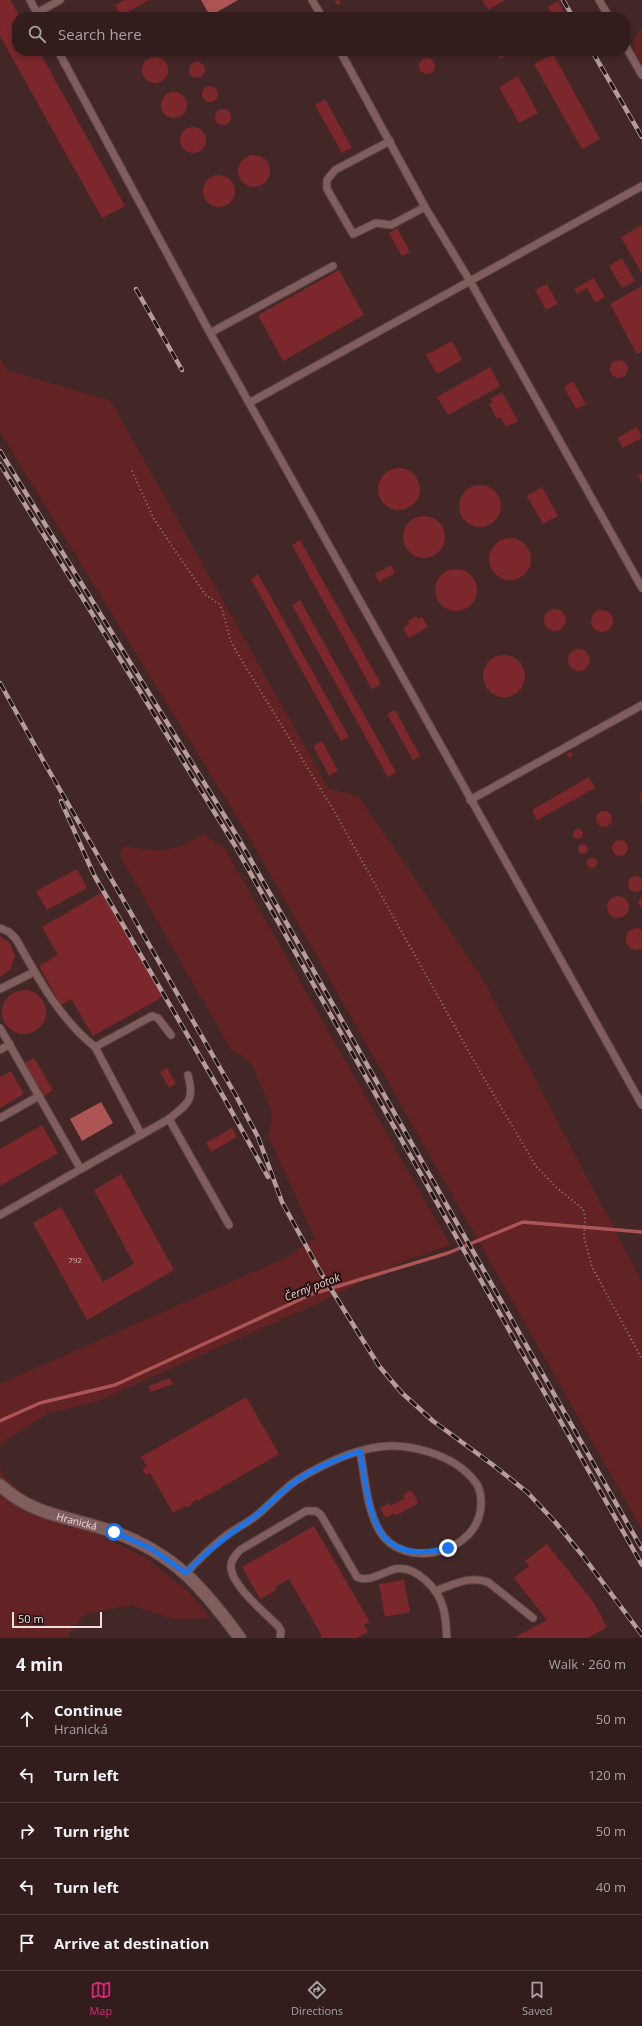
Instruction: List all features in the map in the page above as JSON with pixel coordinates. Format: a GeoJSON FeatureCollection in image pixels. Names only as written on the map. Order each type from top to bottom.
{"type":"FeatureCollection","features":[{"type":"Feature","properties":{"kind":"street","name":"Hranická"},"geometry":{"type":"LineString","coordinates":[[0,1485],[28,1506],[54,1516],[114,1532],[133,1540],[166,1558],[186,1573],[211,1600],[240,1638]]}},
{"type":"Feature","properties":{"kind":"lane"},"geometry":{"type":"LineString","coordinates":[[30,0],[36,12]]}},
{"type":"Feature","properties":{"kind":"lane"},"geometry":{"type":"LineString","coordinates":[[42,12],[60,0]]}},
{"type":"Feature","properties":{"kind":"lane"},"geometry":{"type":"LineString","coordinates":[[312,0],[319,12]]}},
{"type":"Feature","properties":{"kind":"lane"},"geometry":{"type":"LineString","coordinates":[[599,0],[606,12]]}},
{"type":"Feature","properties":{"kind":"lane"},"geometry":{"type":"LineString","coordinates":[[630,54],[642,76]]}},
{"type":"Feature","properties":{"kind":"lane"},"geometry":{"type":"LineString","coordinates":[[61,56],[210,333],[642,1106]]}},
{"type":"Feature","properties":{"kind":"lane"},"geometry":{"type":"LineString","coordinates":[[343,56],[425,207],[470,281],[642,588]]}},
{"type":"Feature","properties":{"kind":"lane"},"geometry":{"type":"LineString","coordinates":[[390,142],[335,170],[327,180],[327,189],[353,234],[376,223],[391,225],[425,207]]}},
{"type":"Feature","properties":{"kind":"lane"},"geometry":{"type":"LineString","coordinates":[[249,403],[642,186]]}},
{"type":"Feature","properties":{"kind":"lane"},"geometry":{"type":"LineString","coordinates":[[210,333],[333,266]]}},
{"type":"Feature","properties":{"kind":"lane"},"geometry":{"type":"LineString","coordinates":[[470,800],[642,705]]}},
{"type":"Feature","properties":{"kind":"lane"},"geometry":{"type":"LineString","coordinates":[[0,928],[9,932],[16,939],[54,1004],[80,1035],[95,1047],[140,1134]]}},
{"type":"Feature","properties":{"kind":"lane"},"geometry":{"type":"LineString","coordinates":[[0,990],[34,972]]}},
{"type":"Feature","properties":{"kind":"lane"},"geometry":{"type":"LineString","coordinates":[[95,1047],[152,1016],[158,1018],[171,1035]]}},
{"type":"Feature","properties":{"kind":"lane"},"geometry":{"type":"LineString","coordinates":[[0,1028],[80,1168]]}},
{"type":"Feature","properties":{"kind":"lane"},"geometry":{"type":"LineString","coordinates":[[0,1050],[10,1044]]}},
{"type":"Feature","properties":{"kind":"lane"},"geometry":{"type":"LineString","coordinates":[[0,1215],[80,1168],[169,1119],[190,1099],[192,1088],[188,1075]]}},
{"type":"Feature","properties":{"kind":"lane"},"geometry":{"type":"LineString","coordinates":[[0,1118],[39,1096]]}},
{"type":"Feature","properties":{"kind":"lane"},"geometry":{"type":"LineString","coordinates":[[169,1119],[229,1225]]}},
{"type":"Feature","properties":{"kind":"lane"},"geometry":{"type":"LineString","coordinates":[[186,1573],[230,1533],[255,1516],[296,1481],[330,1462],[360,1451],[374,1448],[393,1447],[428,1451],[444,1457],[461,1467],[477,1483],[481,1495],[481,1508],[478,1522],[470,1536],[461,1543],[433,1552],[416,1553],[400,1549],[387,1541],[379,1530],[371,1510],[360,1451]]}},
{"type":"Feature","properties":{"kind":"lane"},"geometry":{"type":"LineString","coordinates":[[280,1638],[278,1626],[235,1581],[231,1564],[234,1557],[240,1550],[306,1511],[316,1511],[321,1515],[356,1577],[363,1579],[396,1569],[403,1569],[416,1574],[435,1591],[444,1609],[447,1638]]}},
{"type":"Feature","properties":{"kind":"lane"},"geometry":{"type":"LineString","coordinates":[[435,1591],[467,1580],[480,1579],[488,1582],[533,1618]]}},
{"type":"Feature","properties":{"kind":"path"},"geometry":{"type":"LineString","coordinates":[[132,471],[154,519],[182,562],[206,595],[220,604],[230,639],[236,651],[334,810],[482,1075],[536,1166],[556,1188],[583,1209],[585,1216],[584,1237],[592,1267],[642,1359]]}},
{"type":"Feature","properties":{"kind":"shaded area"},"geometry":{"type":"Polygon","coordinates":[[[201,0],[238,0],[217,12],[208,12],[201,0]]]}},
{"type":"Feature","properties":{"kind":"shaded area"},"geometry":{"type":"Polygon","coordinates":[[[642,28],[642,65],[634,51],[633,42],[642,28]]]}},
{"type":"Feature","properties":{"kind":"shaded area"},"geometry":{"type":"Polygon","coordinates":[[[0,358],[7,370],[111,401],[328,788],[359,797],[481,976],[642,1282],[642,1529],[248,835],[0,432],[0,358]]]}},
{"type":"Feature","properties":{"kind":"shaded area"},"geometry":{"type":"Polygon","coordinates":[[[203,834],[225,849],[450,1245],[397,1264],[314,1305],[96,1402],[48,1413],[0,1444],[0,1384],[288,1257],[315,1238],[269,1138],[272,1112],[251,1062],[231,1049],[120,856],[123,846],[164,850],[192,841],[203,834]]]}},
{"type":"Feature","properties":{"kind":"shaded area"},"geometry":{"type":"Polygon","coordinates":[[[101,1102],[113,1123],[82,1141],[70,1119],[101,1102]]]}},
{"type":"Feature","properties":{"kind":"shaded area"},"geometry":{"type":"Polygon","coordinates":[[[0,1460],[1,1474],[30,1500],[146,1558],[190,1593],[210,1618],[172,1619],[132,1605],[85,1614],[69,1633],[68,1638],[0,1638],[0,1460]]]}},
{"type":"Feature","properties":{"kind":"building"},"geometry":{"type":"Polygon","coordinates":[[[0,0],[10,0],[17,12],[12,12],[12,56],[42,56],[125,206],[102,218],[0,36],[0,0]]]}},
{"type":"Feature","properties":{"kind":"building"},"geometry":{"type":"Polygon","coordinates":[[[125,0],[149,0],[128,12],[119,12],[115,5],[125,0]]]}},
{"type":"Feature","properties":{"kind":"building"},"geometry":{"type":"Polygon","coordinates":[[[339,0],[341,3],[337,5],[335,1],[339,0]]]}},
{"type":"Feature","properties":{"kind":"building"},"geometry":{"type":"Polygon","coordinates":[[[482,0],[505,0],[488,10],[482,0]]]}},
{"type":"Feature","properties":{"kind":"building"},"geometry":{"type":"Polygon","coordinates":[[[558,1],[564,12],[551,12],[548,7],[558,1]]]}},
{"type":"Feature","properties":{"kind":"building"},"geometry":{"type":"Polygon","coordinates":[[[498,56],[506,56],[500,59],[498,56]]]}},
{"type":"Feature","properties":{"kind":"building"},"geometry":{"type":"Polygon","coordinates":[[[549,56],[554,56],[600,139],[582,149],[534,64],[549,56]]]}},
{"type":"Feature","properties":{"kind":"building"},"geometry":{"type":"Polygon","coordinates":[[[155,57],[164,61],[168,70],[164,79],[155,83],[146,79],[142,70],[146,61],[155,57]]]}},
{"type":"Feature","properties":{"kind":"building"},"geometry":{"type":"Polygon","coordinates":[[[427,58],[434,63],[435,66],[430,73],[427,74],[420,69],[419,66],[424,59],[427,58]]]}},
{"type":"Feature","properties":{"kind":"building"},"geometry":{"type":"Polygon","coordinates":[[[194,62],[200,62],[205,67],[203,76],[200,78],[194,78],[189,73],[189,67],[194,62]]]}},
{"type":"Feature","properties":{"kind":"building"},"geometry":{"type":"Polygon","coordinates":[[[518,76],[538,113],[519,123],[499,87],[518,76]]]}},
{"type":"Feature","properties":{"kind":"building"},"geometry":{"type":"Polygon","coordinates":[[[207,86],[213,86],[218,91],[216,100],[213,102],[207,102],[202,97],[202,91],[207,86]]]}},
{"type":"Feature","properties":{"kind":"building"},"geometry":{"type":"Polygon","coordinates":[[[174,92],[183,96],[187,105],[183,114],[174,118],[165,114],[161,105],[165,96],[174,92]]]}},
{"type":"Feature","properties":{"kind":"building"},"geometry":{"type":"Polygon","coordinates":[[[325,99],[352,148],[342,153],[315,105],[325,99]]]}},
{"type":"Feature","properties":{"kind":"building"},"geometry":{"type":"Polygon","coordinates":[[[220,109],[226,109],[231,114],[229,123],[226,125],[220,125],[215,120],[215,114],[220,109]]]}},
{"type":"Feature","properties":{"kind":"building"},"geometry":{"type":"Polygon","coordinates":[[[193,127],[202,131],[206,140],[202,149],[193,153],[184,149],[180,140],[184,131],[193,127]]]}},
{"type":"Feature","properties":{"kind":"building"},"geometry":{"type":"Polygon","coordinates":[[[251,155],[257,155],[267,162],[270,171],[269,177],[263,184],[257,187],[251,187],[241,180],[238,174],[238,168],[245,158],[251,155]]]}},
{"type":"Feature","properties":{"kind":"building"},"geometry":{"type":"Polygon","coordinates":[[[216,175],[222,175],[232,182],[235,191],[234,197],[228,204],[222,207],[216,207],[206,200],[203,194],[203,188],[210,178],[216,175]]]}},
{"type":"Feature","properties":{"kind":"building"},"geometry":{"type":"Polygon","coordinates":[[[642,225],[642,274],[621,237],[642,225]]]}},
{"type":"Feature","properties":{"kind":"building"},"geometry":{"type":"Polygon","coordinates":[[[397,228],[410,252],[402,256],[389,233],[397,228]]]}},
{"type":"Feature","properties":{"kind":"building"},"geometry":{"type":"Polygon","coordinates":[[[622,258],[635,281],[622,288],[609,266],[622,258]]]}},
{"type":"Feature","properties":{"kind":"building"},"geometry":{"type":"Polygon","coordinates":[[[339,270],[364,315],[283,361],[258,315],[339,270]]]}},
{"type":"Feature","properties":{"kind":"building"},"geometry":{"type":"Polygon","coordinates":[[[594,278],[605,297],[595,303],[587,288],[577,294],[574,289],[594,278]]]}},
{"type":"Feature","properties":{"kind":"building"},"geometry":{"type":"Polygon","coordinates":[[[547,284],[558,304],[546,310],[535,290],[547,284]]]}},
{"type":"Feature","properties":{"kind":"building"},"geometry":{"type":"Polygon","coordinates":[[[642,286],[642,351],[637,354],[610,304],[642,286]]]}},
{"type":"Feature","properties":{"kind":"building"},"geometry":{"type":"Polygon","coordinates":[[[452,341],[462,360],[437,374],[426,355],[452,341]]]}},
{"type":"Feature","properties":{"kind":"building"},"geometry":{"type":"Polygon","coordinates":[[[619,360],[625,363],[628,369],[625,375],[619,378],[613,375],[610,369],[613,363],[619,360]]]}},
{"type":"Feature","properties":{"kind":"building"},"geometry":{"type":"Polygon","coordinates":[[[490,367],[500,386],[448,415],[437,397],[490,367]]]}},
{"type":"Feature","properties":{"kind":"building"},"geometry":{"type":"Polygon","coordinates":[[[573,381],[586,404],[576,409],[564,387],[573,381]]]}},
{"type":"Feature","properties":{"kind":"building"},"geometry":{"type":"Polygon","coordinates":[[[502,392],[518,421],[506,427],[500,417],[497,419],[489,404],[493,402],[490,399],[502,392]]]}},
{"type":"Feature","properties":{"kind":"building"},"geometry":{"type":"Polygon","coordinates":[[[637,427],[642,438],[623,448],[617,438],[637,427]]]}},
{"type":"Feature","properties":{"kind":"building"},"geometry":{"type":"Polygon","coordinates":[[[395,468],[403,468],[411,471],[417,477],[420,489],[417,501],[411,507],[403,510],[395,510],[387,507],[381,501],[378,493],[378,485],[381,477],[387,471],[395,468]]]}},
{"type":"Feature","properties":{"kind":"building"},"geometry":{"type":"Polygon","coordinates":[[[642,474],[642,484],[638,476],[642,474]]]}},
{"type":"Feature","properties":{"kind":"building"},"geometry":{"type":"Polygon","coordinates":[[[476,485],[484,485],[492,488],[498,494],[501,506],[498,518],[492,524],[484,527],[476,527],[468,524],[462,518],[459,510],[459,502],[462,494],[468,488],[476,485]]]}},
{"type":"Feature","properties":{"kind":"building"},"geometry":{"type":"Polygon","coordinates":[[[542,487],[558,516],[543,524],[527,496],[542,487]]]}},
{"type":"Feature","properties":{"kind":"building"},"geometry":{"type":"Polygon","coordinates":[[[420,516],[428,516],[436,519],[442,525],[445,537],[442,549],[436,555],[428,558],[420,558],[412,555],[406,549],[403,541],[403,533],[406,525],[412,519],[420,516]]]}},
{"type":"Feature","properties":{"kind":"building"},"geometry":{"type":"Polygon","coordinates":[[[506,538],[514,538],[522,541],[528,547],[531,559],[528,571],[522,577],[514,580],[506,580],[498,577],[492,571],[489,563],[489,555],[492,547],[498,541],[506,538]]]}},
{"type":"Feature","properties":{"kind":"building"},"geometry":{"type":"Polygon","coordinates":[[[300,540],[381,684],[372,689],[292,545],[300,540]]]}},
{"type":"Feature","properties":{"kind":"building"},"geometry":{"type":"Polygon","coordinates":[[[391,565],[395,573],[379,582],[375,574],[391,565]]]}},
{"type":"Feature","properties":{"kind":"building"},"geometry":{"type":"Polygon","coordinates":[[[452,569],[460,569],[468,572],[474,578],[477,590],[474,602],[468,608],[460,611],[452,611],[444,608],[438,602],[435,594],[435,586],[438,578],[444,572],[452,569]]]}},
{"type":"Feature","properties":{"kind":"building"},"geometry":{"type":"Polygon","coordinates":[[[258,574],[349,737],[341,741],[251,579],[258,574]]]}},
{"type":"Feature","properties":{"kind":"building"},"geometry":{"type":"Polygon","coordinates":[[[300,600],[396,772],[388,777],[292,605],[300,600]]]}},
{"type":"Feature","properties":{"kind":"building"},"geometry":{"type":"Polygon","coordinates":[[[555,609],[563,612],[566,620],[563,628],[555,631],[547,628],[544,620],[547,612],[555,609]]]}},
{"type":"Feature","properties":{"kind":"building"},"geometry":{"type":"Polygon","coordinates":[[[602,610],[610,613],[613,621],[610,629],[602,632],[594,629],[591,621],[594,613],[602,610]]]}},
{"type":"Feature","properties":{"kind":"building"},"geometry":{"type":"Polygon","coordinates":[[[416,616],[418,619],[422,617],[428,627],[409,638],[403,628],[409,624],[408,621],[416,616]]]}},
{"type":"Feature","properties":{"kind":"building"},"geometry":{"type":"Polygon","coordinates":[[[579,649],[587,652],[590,660],[587,668],[579,671],[571,668],[568,660],[571,652],[579,649]]]}},
{"type":"Feature","properties":{"kind":"building"},"geometry":{"type":"Polygon","coordinates":[[[500,655],[508,655],[516,658],[522,664],[525,676],[522,688],[516,694],[508,697],[500,697],[492,694],[486,688],[483,680],[483,672],[486,664],[492,658],[500,655]]]}},
{"type":"Feature","properties":{"kind":"building"},"geometry":{"type":"Polygon","coordinates":[[[395,710],[420,756],[413,760],[387,714],[395,710]]]}},
{"type":"Feature","properties":{"kind":"building"},"geometry":{"type":"Polygon","coordinates":[[[322,741],[338,771],[329,776],[313,746],[322,741]]]}},
{"type":"Feature","properties":{"kind":"building"},"geometry":{"type":"Polygon","coordinates":[[[571,752],[573,755],[569,758],[566,754],[571,752]]]}},
{"type":"Feature","properties":{"kind":"building"},"geometry":{"type":"Polygon","coordinates":[[[589,777],[595,788],[537,820],[532,810],[589,777]]]}},
{"type":"Feature","properties":{"kind":"building"},"geometry":{"type":"Polygon","coordinates":[[[642,790],[642,802],[641,803],[640,795],[642,790]]]}},
{"type":"Feature","properties":{"kind":"building"},"geometry":{"type":"Polygon","coordinates":[[[601,811],[607,811],[612,816],[610,825],[607,827],[601,827],[596,822],[596,816],[601,811]]]}},
{"type":"Feature","properties":{"kind":"building"},"geometry":{"type":"Polygon","coordinates":[[[576,829],[580,829],[582,830],[582,838],[576,839],[573,836],[573,832],[576,829]]]}},
{"type":"Feature","properties":{"kind":"building"},"geometry":{"type":"Polygon","coordinates":[[[617,840],[623,840],[628,845],[626,854],[623,856],[617,856],[612,851],[612,845],[617,840]]]}},
{"type":"Feature","properties":{"kind":"building"},"geometry":{"type":"Polygon","coordinates":[[[581,844],[585,844],[587,845],[587,853],[581,854],[578,851],[578,847],[581,844]]]}},
{"type":"Feature","properties":{"kind":"building"},"geometry":{"type":"Polygon","coordinates":[[[590,858],[594,858],[596,859],[596,867],[590,868],[587,865],[587,861],[590,858]]]}},
{"type":"Feature","properties":{"kind":"building"},"geometry":{"type":"Polygon","coordinates":[[[77,869],[87,888],[47,910],[36,891],[77,869]]]}},
{"type":"Feature","properties":{"kind":"building"},"geometry":{"type":"Polygon","coordinates":[[[636,876],[643,881],[643,887],[639,891],[633,891],[629,887],[629,881],[633,877],[636,876]]]}},
{"type":"Feature","properties":{"kind":"building"},"geometry":{"type":"Polygon","coordinates":[[[103,892],[164,996],[93,1036],[71,999],[61,1005],[39,966],[58,955],[42,927],[103,892]]]}},
{"type":"Feature","properties":{"kind":"building"},"geometry":{"type":"Polygon","coordinates":[[[642,895],[642,909],[638,903],[642,895]]]}},
{"type":"Feature","properties":{"kind":"building"},"geometry":{"type":"Polygon","coordinates":[[[618,896],[626,899],[629,907],[626,915],[618,918],[610,915],[607,907],[610,899],[618,896]]]}},
{"type":"Feature","properties":{"kind":"building"},"geometry":{"type":"Polygon","coordinates":[[[638,928],[642,930],[642,949],[635,950],[630,948],[626,943],[626,938],[628,932],[632,929],[638,928]]]}},
{"type":"Feature","properties":{"kind":"building"},"geometry":{"type":"Polygon","coordinates":[[[0,936],[10,943],[15,956],[10,970],[0,977],[0,936]]]}},
{"type":"Feature","properties":{"kind":"building"},"geometry":{"type":"Polygon","coordinates":[[[20,990],[28,990],[40,996],[46,1008],[46,1016],[40,1028],[28,1034],[20,1034],[8,1028],[2,1016],[2,1008],[8,996],[20,990]]]}},
{"type":"Feature","properties":{"kind":"building"},"geometry":{"type":"Polygon","coordinates":[[[34,1058],[53,1090],[44,1096],[24,1063],[34,1058]]]}},
{"type":"Feature","properties":{"kind":"building"},"geometry":{"type":"Polygon","coordinates":[[[167,1068],[176,1084],[169,1088],[160,1072],[167,1068]]]}},
{"type":"Feature","properties":{"kind":"building"},"geometry":{"type":"Polygon","coordinates":[[[11,1071],[24,1094],[0,1108],[0,1077],[11,1071]]]}},
{"type":"Feature","properties":{"kind":"building"},"geometry":{"type":"Polygon","coordinates":[[[42,1125],[58,1153],[0,1186],[0,1149],[42,1125]]]}},
{"type":"Feature","properties":{"kind":"building"},"geometry":{"type":"Polygon","coordinates":[[[232,1128],[237,1137],[211,1152],[206,1143],[232,1128]]]}},
{"type":"Feature","properties":{"kind":"building"},"geometry":{"type":"Polygon","coordinates":[[[121,1174],[174,1270],[87,1320],[33,1223],[61,1207],[103,1282],[134,1264],[94,1190],[121,1174]]]}},
{"type":"Feature","properties":{"kind":"building"},"geometry":{"type":"Polygon","coordinates":[[[170,1378],[173,1384],[151,1392],[148,1386],[170,1378]]]}},
{"type":"Feature","properties":{"kind":"building"},"geometry":{"type":"Polygon","coordinates":[[[246,1397],[279,1454],[198,1501],[197,1499],[191,1503],[192,1505],[186,1508],[185,1506],[173,1513],[150,1473],[146,1475],[142,1469],[147,1466],[141,1457],[246,1397]]]}},
{"type":"Feature","properties":{"kind":"building"},"geometry":{"type":"Polygon","coordinates":[[[411,1490],[417,1500],[417,1504],[396,1515],[394,1513],[386,1518],[380,1508],[389,1503],[391,1506],[405,1498],[403,1495],[411,1490]]]}},
{"type":"Feature","properties":{"kind":"building"},"geometry":{"type":"Polygon","coordinates":[[[314,1526],[370,1622],[364,1625],[368,1632],[357,1638],[319,1638],[322,1636],[289,1579],[275,1587],[276,1590],[260,1599],[242,1567],[314,1526]]]}},
{"type":"Feature","properties":{"kind":"building"},"geometry":{"type":"Polygon","coordinates":[[[547,1544],[594,1603],[607,1627],[588,1638],[514,1638],[547,1620],[514,1578],[529,1566],[525,1561],[547,1544]]]}},
{"type":"Feature","properties":{"kind":"building"},"geometry":{"type":"Polygon","coordinates":[[[404,1580],[410,1612],[385,1617],[379,1584],[404,1580]]]}},
{"type":"Feature","properties":{"kind":"waterway","name":"Černý potok"},"geometry":{"type":"LineString","coordinates":[[0,1421],[40,1403],[115,1385],[312,1294],[448,1253],[523,1222],[642,1232]]}},
{"type":"Feature","properties":{"kind":"railway"},"geometry":{"type":"LineString","coordinates":[[563,0],[570,12]]}},
{"type":"Feature","properties":{"kind":"railway"},"geometry":{"type":"LineString","coordinates":[[595,56],[642,137]]}},
{"type":"Feature","properties":{"kind":"railway"},"geometry":{"type":"LineString","coordinates":[[136,289],[182,370]]}},
{"type":"Feature","properties":{"kind":"railway"},"geometry":{"type":"LineString","coordinates":[[0,451],[240,841],[642,1549]]}},
{"type":"Feature","properties":{"kind":"railway"},"geometry":{"type":"LineString","coordinates":[[0,464],[234,844],[642,1565]]}},
{"type":"Feature","properties":{"kind":"railway"},"geometry":{"type":"LineString","coordinates":[[0,683],[235,1094],[258,1137],[282,1202],[321,1273],[379,1366],[402,1393],[433,1421],[527,1492],[556,1523],[583,1556],[642,1635]]}},
{"type":"Feature","properties":{"kind":"railway"},"geometry":{"type":"LineString","coordinates":[[61,801],[94,875],[223,1096],[268,1177]]}},
{"type":"Feature","properties":{"kind":"route"},"geometry":{"type":"LineString","coordinates":[[114,1532],[150,1548],[177,1565],[186,1573],[197,1561],[230,1533],[255,1516],[296,1481],[330,1462],[360,1451],[371,1510],[379,1530],[387,1541],[400,1549],[416,1553],[433,1552],[448,1548]]}}]}
